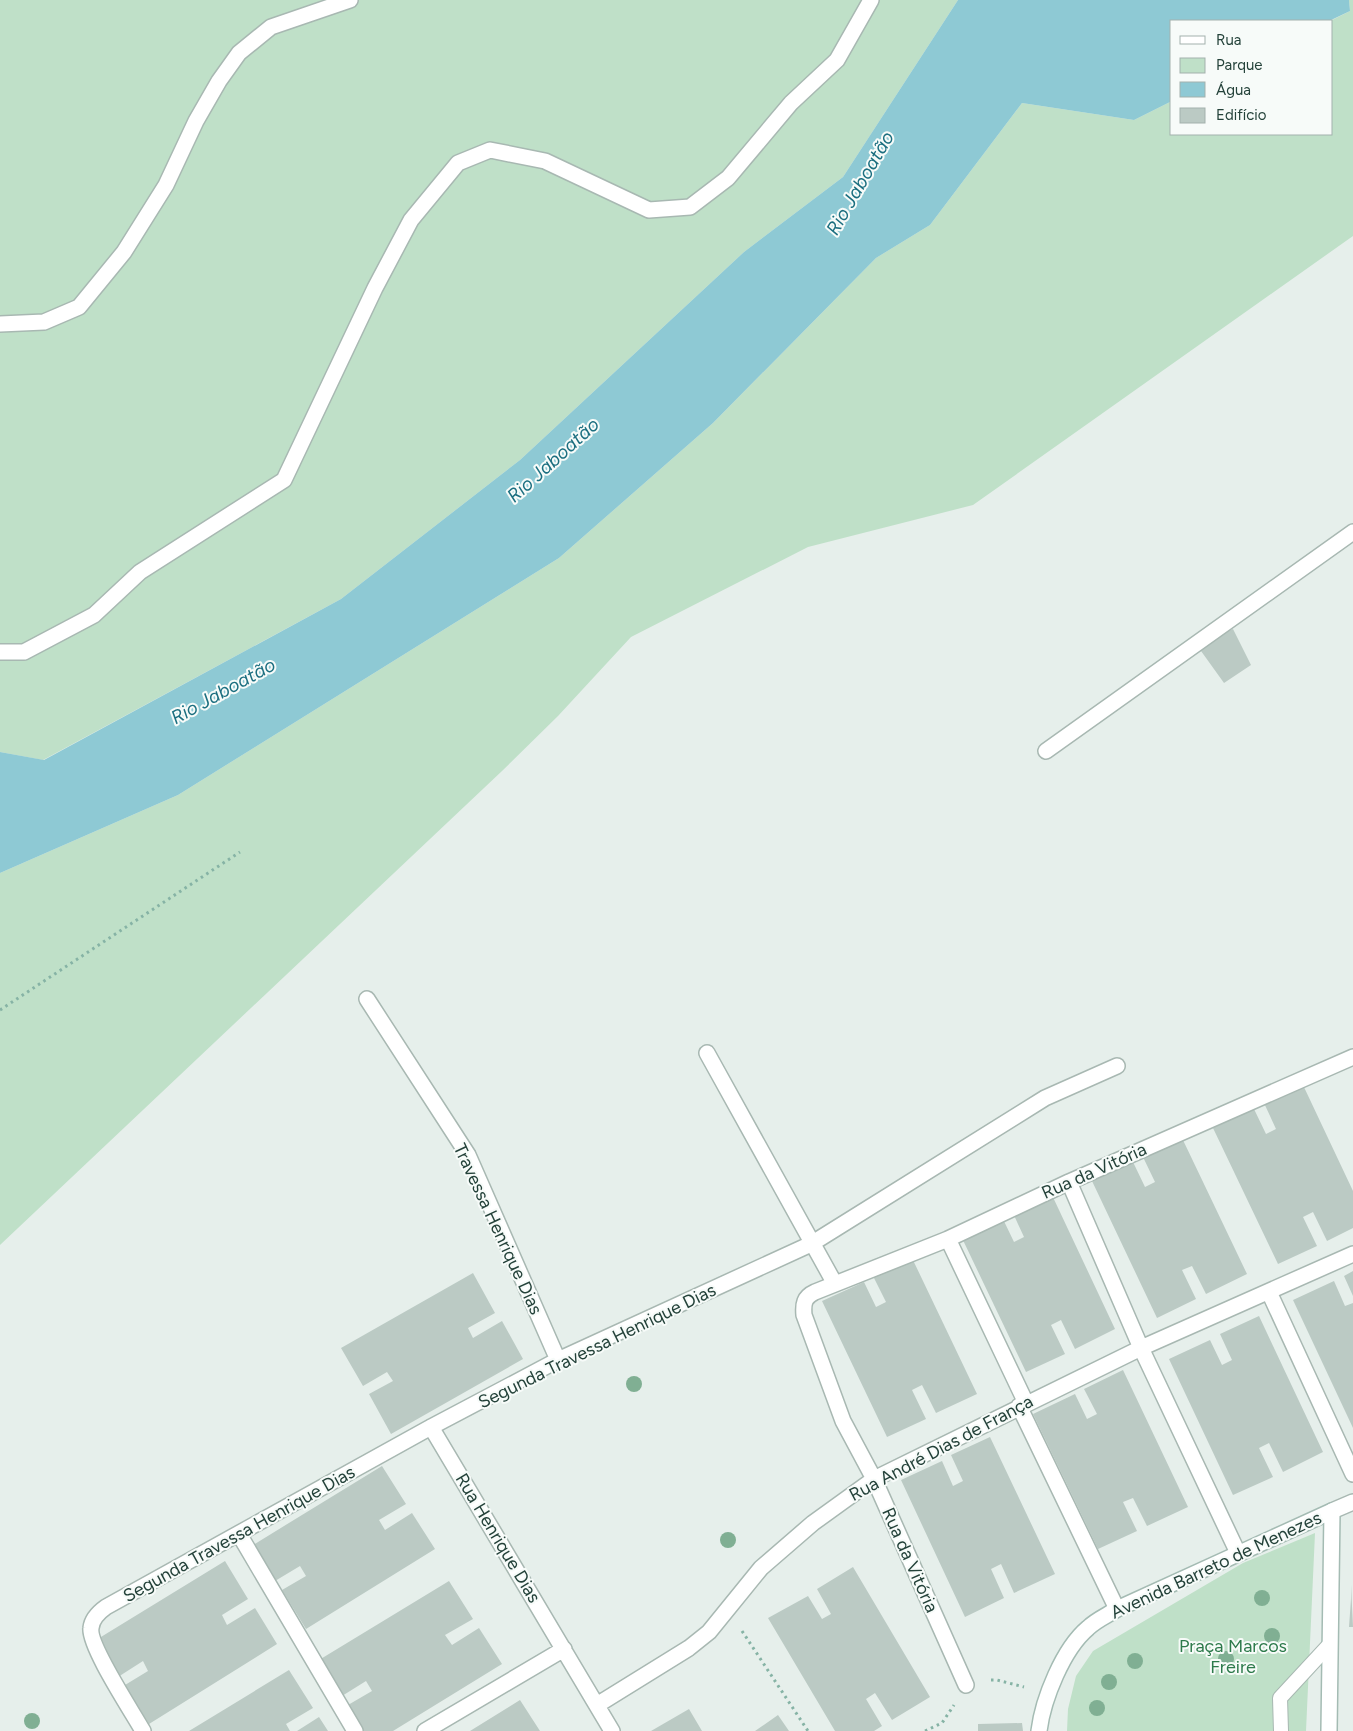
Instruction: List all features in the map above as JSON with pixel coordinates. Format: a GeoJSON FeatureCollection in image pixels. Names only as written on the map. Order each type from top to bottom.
{"type":"FeatureCollection","features":[{"type":"Feature","properties":{"kind":"street"},"geometry":{"type":"LineString","coordinates":[[0,324],[44,322],[79,307],[129,244],[166,185],[196,121],[219,81],[239,53],[271,27],[350,0]]}},
{"type":"Feature","properties":{"kind":"street"},"geometry":{"type":"LineString","coordinates":[[0,652],[24,652],[94,615],[140,572],[284,480],[375,288],[411,220],[458,163],[490,150],[544,161],[649,210],[690,207],[728,178],[791,102],[837,60],[871,0]]}},
{"type":"Feature","properties":{"kind":"street"},"geometry":{"type":"LineString","coordinates":[[1046,751],[1353,532]]}},
{"type":"Feature","properties":{"kind":"street","name":"Travessa Henrique Dias"},"geometry":{"type":"LineString","coordinates":[[367,999],[468,1155],[558,1360]]}},
{"type":"Feature","properties":{"kind":"street"},"geometry":{"type":"LineString","coordinates":[[707,1053],[811,1244],[835,1284]]}},
{"type":"Feature","properties":{"kind":"street","name":"Rua da Vitória"},"geometry":{"type":"LineString","coordinates":[[966,1685],[874,1479],[843,1421],[804,1315],[803,1307],[807,1297],[948,1239],[1069,1182],[1353,1056]]}},
{"type":"Feature","properties":{"kind":"street","name":"Segunda Travessa Henrique Dias"},"geometry":{"type":"LineString","coordinates":[[143,1731],[100,1655],[92,1636],[90,1629],[94,1619],[106,1607],[431,1427],[558,1360],[811,1244],[1045,1098],[1116,1066]]}},
{"type":"Feature","properties":{"kind":"street"},"geometry":{"type":"LineString","coordinates":[[1069,1182],[1141,1348],[1238,1553]]}},
{"type":"Feature","properties":{"kind":"street"},"geometry":{"type":"LineString","coordinates":[[948,1239],[1117,1609]]}},
{"type":"Feature","properties":{"kind":"street","name":"Rua André Dias de França"},"geometry":{"type":"LineString","coordinates":[[597,1705],[689,1648],[709,1632],[727,1607],[761,1568],[813,1523],[874,1479],[1141,1348],[1353,1254]]}},
{"type":"Feature","properties":{"kind":"street"},"geometry":{"type":"LineString","coordinates":[[1269,1292],[1353,1474]]}},
{"type":"Feature","properties":{"kind":"street","name":"Rua Henrique Dias"},"geometry":{"type":"LineString","coordinates":[[431,1427],[612,1731]]}},
{"type":"Feature","properties":{"kind":"street"},"geometry":{"type":"LineString","coordinates":[[1332,1511],[1353,1502]]}},
{"type":"Feature","properties":{"kind":"street","name":"Avenida Barreto de Menezes"},"geometry":{"type":"LineString","coordinates":[[1039,1731],[1048,1696],[1074,1643],[1089,1627],[1117,1609],[1332,1511],[1329,1731]]}},
{"type":"Feature","properties":{"kind":"street"},"geometry":{"type":"LineString","coordinates":[[239,1534],[355,1731]]}},
{"type":"Feature","properties":{"kind":"street"},"geometry":{"type":"LineString","coordinates":[[425,1731],[564,1649]]}},
{"type":"Feature","properties":{"kind":"lane"},"geometry":{"type":"LineString","coordinates":[[1281,1731],[1280,1698],[1330,1644]]}},
{"type":"Feature","properties":{"kind":"path"},"geometry":{"type":"LineString","coordinates":[[0,1010],[240,852]]}},
{"type":"Feature","properties":{"kind":"path"},"geometry":{"type":"LineString","coordinates":[[727,1607],[808,1731]]}},
{"type":"Feature","properties":{"kind":"path"},"geometry":{"type":"LineString","coordinates":[[925,1731],[942,1723],[966,1685],[997,1680],[1048,1696]]}},
{"type":"Feature","properties":{"kind":"green space"},"geometry":{"type":"Polygon","coordinates":[[[0,0],[958,0],[843,177],[744,252],[520,460],[341,599],[43,760],[0,752],[0,0]]]}},
{"type":"Feature","properties":{"kind":"green space"},"geometry":{"type":"Polygon","coordinates":[[[1349,0],[1353,0],[1353,236],[973,505],[808,547],[631,637],[558,716],[502,771],[0,1245],[0,873],[178,795],[559,558],[713,423],[876,258],[930,225],[1022,103],[1134,120],[1170,102],[1170,135],[1333,135],[1332,20],[1350,11],[1349,0]]]}},
{"type":"Feature","properties":{"kind":"green space","name":"Praça Marcos Freire"},"geometry":{"type":"Polygon","coordinates":[[[1315,1533],[1306,1731],[1067,1731],[1068,1709],[1076,1676],[1093,1651],[1243,1563],[1315,1533]]]}},
{"type":"Feature","properties":{"kind":"water","name":"Rio Jaboatão"},"geometry":{"type":"Polygon","coordinates":[[[958,0],[1349,0],[1350,11],[1331,20],[1170,20],[1170,102],[1134,120],[1022,103],[930,225],[876,258],[713,423],[559,558],[178,795],[0,873],[0,752],[44,760],[341,599],[520,460],[744,252],[843,177],[958,0]]]}},
{"type":"Feature","properties":{"kind":"building"},"geometry":{"type":"Polygon","coordinates":[[[1233,629],[1251,665],[1224,683],[1196,644],[1233,629]]]}},
{"type":"Feature","properties":{"kind":"building"},"geometry":{"type":"Polygon","coordinates":[[[1303,1085],[1353,1191],[1353,1228],[1327,1241],[1313,1212],[1303,1217],[1317,1246],[1278,1264],[1213,1128],[1254,1109],[1266,1134],[1276,1129],[1264,1103],[1303,1085]]]}},
{"type":"Feature","properties":{"kind":"building"},"geometry":{"type":"Polygon","coordinates":[[[1182,1138],[1247,1274],[1206,1294],[1192,1266],[1182,1270],[1196,1299],[1157,1318],[1092,1181],[1133,1162],[1145,1187],[1155,1182],[1143,1157],[1182,1138]]]}},
{"type":"Feature","properties":{"kind":"building"},"geometry":{"type":"Polygon","coordinates":[[[1051,1193],[1115,1329],[1075,1349],[1061,1320],[1051,1325],[1065,1354],[1026,1372],[961,1236],[1002,1217],[1014,1242],[1024,1237],[1012,1211],[1051,1193]]]}},
{"type":"Feature","properties":{"kind":"building"},"geometry":{"type":"Polygon","coordinates":[[[912,1258],[977,1394],[936,1413],[922,1385],[912,1390],[926,1419],[887,1437],[822,1301],[864,1282],[876,1307],[886,1302],[873,1276],[912,1258]]]}},
{"type":"Feature","properties":{"kind":"building"},"geometry":{"type":"Polygon","coordinates":[[[1353,1271],[1353,1296],[1344,1276],[1353,1271]]]}},
{"type":"Feature","properties":{"kind":"building"},"geometry":{"type":"Polygon","coordinates":[[[473,1273],[495,1313],[468,1328],[473,1338],[502,1321],[523,1359],[391,1434],[369,1394],[393,1381],[387,1372],[363,1386],[341,1348],[473,1273]]]}},
{"type":"Feature","properties":{"kind":"building"},"geometry":{"type":"Polygon","coordinates":[[[1334,1281],[1345,1306],[1353,1303],[1353,1428],[1293,1300],[1334,1281]]]}},
{"type":"Feature","properties":{"kind":"building"},"geometry":{"type":"Polygon","coordinates":[[[1259,1316],[1323,1452],[1283,1472],[1269,1443],[1259,1448],[1273,1477],[1233,1495],[1169,1359],[1210,1340],[1222,1365],[1232,1360],[1220,1334],[1259,1316]]]}},
{"type":"Feature","properties":{"kind":"building"},"geometry":{"type":"Polygon","coordinates":[[[1123,1370],[1188,1507],[1147,1526],[1133,1498],[1123,1502],[1137,1531],[1098,1549],[1033,1414],[1075,1394],[1087,1419],[1097,1414],[1084,1389],[1123,1370]]]}},
{"type":"Feature","properties":{"kind":"building"},"geometry":{"type":"Polygon","coordinates":[[[990,1437],[1055,1574],[1014,1593],[1001,1564],[991,1569],[1004,1598],[965,1617],[901,1480],[942,1461],[953,1486],[963,1481],[951,1455],[990,1437]]]}},
{"type":"Feature","properties":{"kind":"building"},"geometry":{"type":"Polygon","coordinates":[[[382,1466],[406,1504],[379,1520],[385,1530],[412,1513],[435,1549],[306,1629],[282,1590],[306,1576],[300,1566],[275,1581],[253,1545],[382,1466]]]}},
{"type":"Feature","properties":{"kind":"building"},"geometry":{"type":"Polygon","coordinates":[[[225,1561],[248,1599],[222,1615],[227,1625],[255,1608],[277,1644],[149,1724],[125,1685],[148,1671],[143,1661],[118,1677],[96,1640],[225,1561]]]}},
{"type":"Feature","properties":{"kind":"building"},"geometry":{"type":"Polygon","coordinates":[[[853,1567],[930,1697],[892,1720],[875,1693],[866,1699],[882,1726],[874,1731],[835,1731],[768,1618],[808,1596],[822,1619],[831,1614],[817,1589],[853,1567]]]}},
{"type":"Feature","properties":{"kind":"building"},"geometry":{"type":"Polygon","coordinates":[[[449,1581],[473,1619],[445,1635],[452,1645],[479,1628],[502,1664],[393,1731],[364,1731],[348,1705],[372,1691],[366,1681],[342,1696],[319,1660],[449,1581]]]}},
{"type":"Feature","properties":{"kind":"building"},"geometry":{"type":"Polygon","coordinates":[[[1351,1585],[1353,1627],[1349,1627],[1351,1599],[1351,1585]]]}},
{"type":"Feature","properties":{"kind":"building"},"geometry":{"type":"Polygon","coordinates":[[[289,1670],[313,1708],[286,1724],[290,1731],[189,1731],[289,1670]]]}},
{"type":"Feature","properties":{"kind":"building"},"geometry":{"type":"Polygon","coordinates":[[[520,1700],[540,1731],[470,1731],[520,1700]]]}},
{"type":"Feature","properties":{"kind":"building"},"geometry":{"type":"Polygon","coordinates":[[[689,1709],[702,1731],[651,1731],[689,1709]]]}},
{"type":"Feature","properties":{"kind":"building"},"geometry":{"type":"Polygon","coordinates":[[[778,1715],[789,1731],[755,1731],[778,1715]]]}},
{"type":"Feature","properties":{"kind":"building"},"geometry":{"type":"Polygon","coordinates":[[[319,1717],[328,1731],[297,1731],[319,1717]]]}},
{"type":"Feature","properties":{"kind":"building"},"geometry":{"type":"Polygon","coordinates":[[[1022,1723],[1023,1731],[978,1731],[978,1724],[1022,1723]]]}}]}
